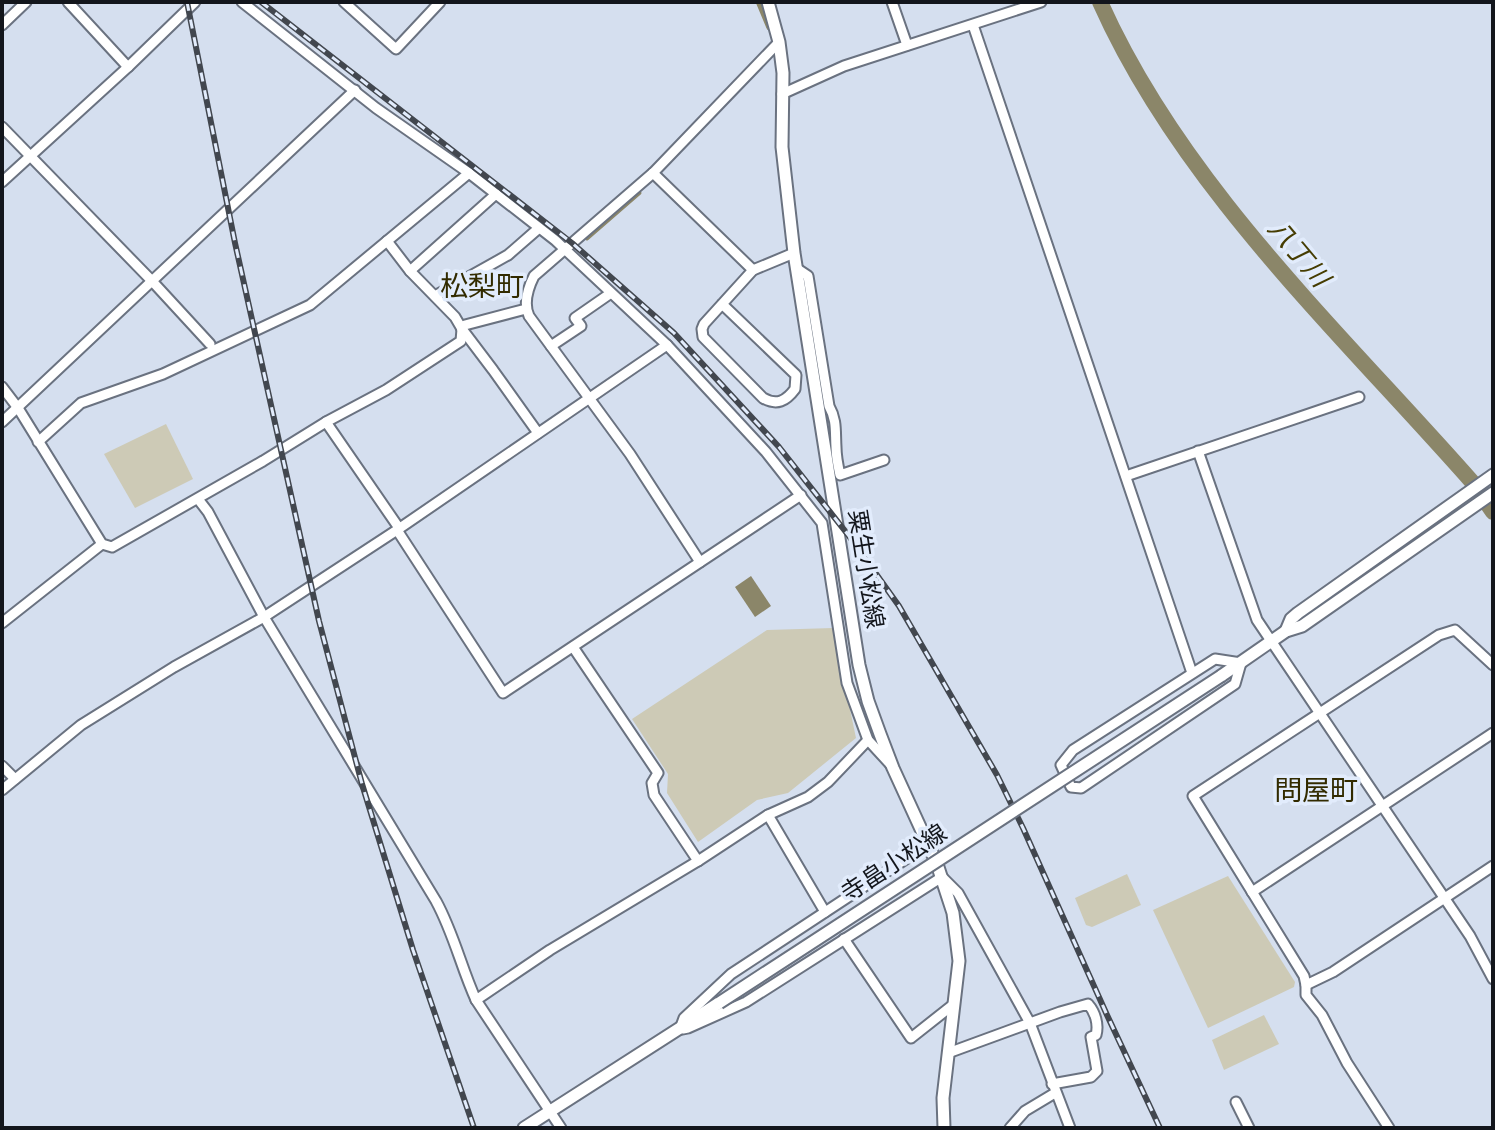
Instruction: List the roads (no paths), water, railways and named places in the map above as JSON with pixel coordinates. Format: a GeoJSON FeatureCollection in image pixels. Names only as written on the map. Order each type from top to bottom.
{"type":"FeatureCollection","features":[{"type":"Feature","properties":{"kind":"main road","name":"粟生小松線"},"geometry":{"type":"LineString","coordinates":[[768,2],[779,42],[783,73],[782,147],[796,268],[859,665],[868,701],[893,768],[942,877],[953,913],[959,961],[943,1098],[944,1128]]}},
{"type":"Feature","properties":{"kind":"main road","name":"寺畠小松線"},"geometry":{"type":"LineString","coordinates":[[1286,631],[1291,619],[1298,613],[1493,475]]}},
{"type":"Feature","properties":{"kind":"main road","name":"寺畠小松線"},"geometry":{"type":"LineString","coordinates":[[524,1128],[1286,631],[1302,626],[1493,493]]}},
{"type":"Feature","properties":{"kind":"street"},"geometry":{"type":"LineString","coordinates":[[2,25],[26,2]]}},
{"type":"Feature","properties":{"kind":"street"},"geometry":{"type":"LineString","coordinates":[[68,2],[128,67]]}},
{"type":"Feature","properties":{"kind":"street"},"geometry":{"type":"LineString","coordinates":[[2,182],[195,2]]}},
{"type":"Feature","properties":{"kind":"street"},"geometry":{"type":"LineString","coordinates":[[242,2],[376,108],[469,173],[539,228],[667,345],[766,452],[822,523],[847,683],[868,740],[893,768]]}},
{"type":"Feature","properties":{"kind":"street"},"geometry":{"type":"LineString","coordinates":[[344,2],[396,49],[440,2]]}},
{"type":"Feature","properties":{"kind":"street"},"geometry":{"type":"LineString","coordinates":[[892,2],[907,45]]}},
{"type":"Feature","properties":{"kind":"street"},"geometry":{"type":"LineString","coordinates":[[782,94],[844,66],[1041,2]]}},
{"type":"Feature","properties":{"kind":"street"},"geometry":{"type":"LineString","coordinates":[[973,25],[1192,673]]}},
{"type":"Feature","properties":{"kind":"street"},"geometry":{"type":"LineString","coordinates":[[700,562],[630,454],[526,309],[528,288],[534,276],[653,173],[779,42]]}},
{"type":"Feature","properties":{"kind":"street"},"geometry":{"type":"LineString","coordinates":[[2,422],[355,90]]}},
{"type":"Feature","properties":{"kind":"street"},"geometry":{"type":"LineString","coordinates":[[2,127],[210,344]]}},
{"type":"Feature","properties":{"kind":"street"},"geometry":{"type":"LineString","coordinates":[[38,442],[81,403],[163,374],[310,305],[469,173]]}},
{"type":"Feature","properties":{"kind":"street"},"geometry":{"type":"LineString","coordinates":[[653,173],[753,270]]}},
{"type":"Feature","properties":{"kind":"street"},"geometry":{"type":"LineString","coordinates":[[410,271],[496,194]]}},
{"type":"Feature","properties":{"kind":"street"},"geometry":{"type":"LineString","coordinates":[[435,296],[508,255],[539,228]]}},
{"type":"Feature","properties":{"kind":"street"},"geometry":{"type":"LineString","coordinates":[[387,241],[410,271],[455,317],[538,433]]}},
{"type":"Feature","properties":{"kind":"street"},"geometry":{"type":"LineString","coordinates":[[722,304],[796,375],[795,389],[784,401],[776,403],[763,398],[703,337],[702,329],[704,324],[722,304],[753,270],[794,253]]}},
{"type":"Feature","properties":{"kind":"street"},"geometry":{"type":"LineString","coordinates":[[796,268],[808,276],[829,406],[834,415],[840,475],[884,460]]}},
{"type":"Feature","properties":{"kind":"street"},"geometry":{"type":"LineString","coordinates":[[551,346],[581,326],[575,318],[611,293]]}},
{"type":"Feature","properties":{"kind":"street"},"geometry":{"type":"LineString","coordinates":[[2,387],[102,544],[112,547],[386,390],[461,341],[465,325],[526,309]]}},
{"type":"Feature","properties":{"kind":"street"},"geometry":{"type":"LineString","coordinates":[[2,790],[81,725],[174,667],[264,617],[667,345]]}},
{"type":"Feature","properties":{"kind":"street"},"geometry":{"type":"LineString","coordinates":[[1126,476],[1359,397]]}},
{"type":"Feature","properties":{"kind":"street"},"geometry":{"type":"LineString","coordinates":[[326,422],[503,693],[801,495]]}},
{"type":"Feature","properties":{"kind":"street"},"geometry":{"type":"LineString","coordinates":[[1198,451],[1257,620],[1470,936],[1493,979]]}},
{"type":"Feature","properties":{"kind":"street"},"geometry":{"type":"LineString","coordinates":[[198,499],[264,617],[436,901],[450,927],[476,1000],[561,1128]]}},
{"type":"Feature","properties":{"kind":"street"},"geometry":{"type":"LineString","coordinates":[[2,623],[102,544]]}},
{"type":"Feature","properties":{"kind":"street"},"geometry":{"type":"LineString","coordinates":[[1389,1128],[1347,1063],[1322,1015],[1306,995],[1304,976],[1193,796],[1439,635],[1455,630],[1493,665]]}},
{"type":"Feature","properties":{"kind":"street"},"geometry":{"type":"LineString","coordinates":[[573,647],[658,773],[652,783],[654,795],[698,861]]}},
{"type":"Feature","properties":{"kind":"street"},"geometry":{"type":"LineString","coordinates":[[1215,659],[1241,663],[1235,684],[1223,693],[1081,788],[1071,787],[1061,765],[1073,750],[1192,673],[1215,659]]}},
{"type":"Feature","properties":{"kind":"street"},"geometry":{"type":"LineString","coordinates":[[1252,892],[1493,733]]}},
{"type":"Feature","properties":{"kind":"street"},"geometry":{"type":"LineString","coordinates":[[476,1000],[550,950],[768,815],[808,797],[828,782],[868,740]]}},
{"type":"Feature","properties":{"kind":"street"},"geometry":{"type":"LineString","coordinates":[[2,766],[15,779]]}},
{"type":"Feature","properties":{"kind":"street"},"geometry":{"type":"LineString","coordinates":[[768,815],[825,912]]}},
{"type":"Feature","properties":{"kind":"street"},"geometry":{"type":"LineString","coordinates":[[927,845],[731,974],[684,1018],[680,1029],[746,1002],[942,877],[958,893],[1030,1023],[1070,1128]]}},
{"type":"Feature","properties":{"kind":"street"},"geometry":{"type":"LineString","coordinates":[[1306,985],[1333,972],[1493,866]]}},
{"type":"Feature","properties":{"kind":"street"},"geometry":{"type":"LineString","coordinates":[[844,939],[911,1038],[954,1004]]}},
{"type":"Feature","properties":{"kind":"street"},"geometry":{"type":"LineString","coordinates":[[948,1053],[1088,1004],[1097,1026],[1096,1035],[1091,1037],[1097,1071],[1095,1075],[1054,1088],[1025,1111],[1010,1128]]}},
{"type":"Feature","properties":{"kind":"street"},"geometry":{"type":"LineString","coordinates":[[1236,1102],[1249,1128]]}},
{"type":"Feature","properties":{"kind":"waterway"},"geometry":{"type":"LineString","coordinates":[[761,2],[771,26]]}},
{"type":"Feature","properties":{"kind":"waterway","name":"八丁川"},"geometry":{"type":"LineString","coordinates":[[1100,2],[1134,69],[1174,134],[1219,196],[1319,313],[1473,483],[1493,512]]}},
{"type":"Feature","properties":{"kind":"waterway"},"geometry":{"type":"LineString","coordinates":[[587,239],[640,193]]}},
{"type":"Feature","properties":{"kind":"railway"},"geometry":{"type":"LineString","coordinates":[[187,2],[235,243],[319,621],[362,784],[413,950],[474,1128]]}},
{"type":"Feature","properties":{"kind":"railway"},"geometry":{"type":"LineString","coordinates":[[261,2],[572,243],[674,333],[779,447],[899,606],[997,775],[1160,1128]]}},
{"type":"Feature","properties":{"kind":"district","name":"松梨町"},"geometry":{"type":"Point","coordinates":[482,286]}},
{"type":"Feature","properties":{"kind":"district","name":"問屋町"},"geometry":{"type":"Point","coordinates":[1316,790]}}]}
